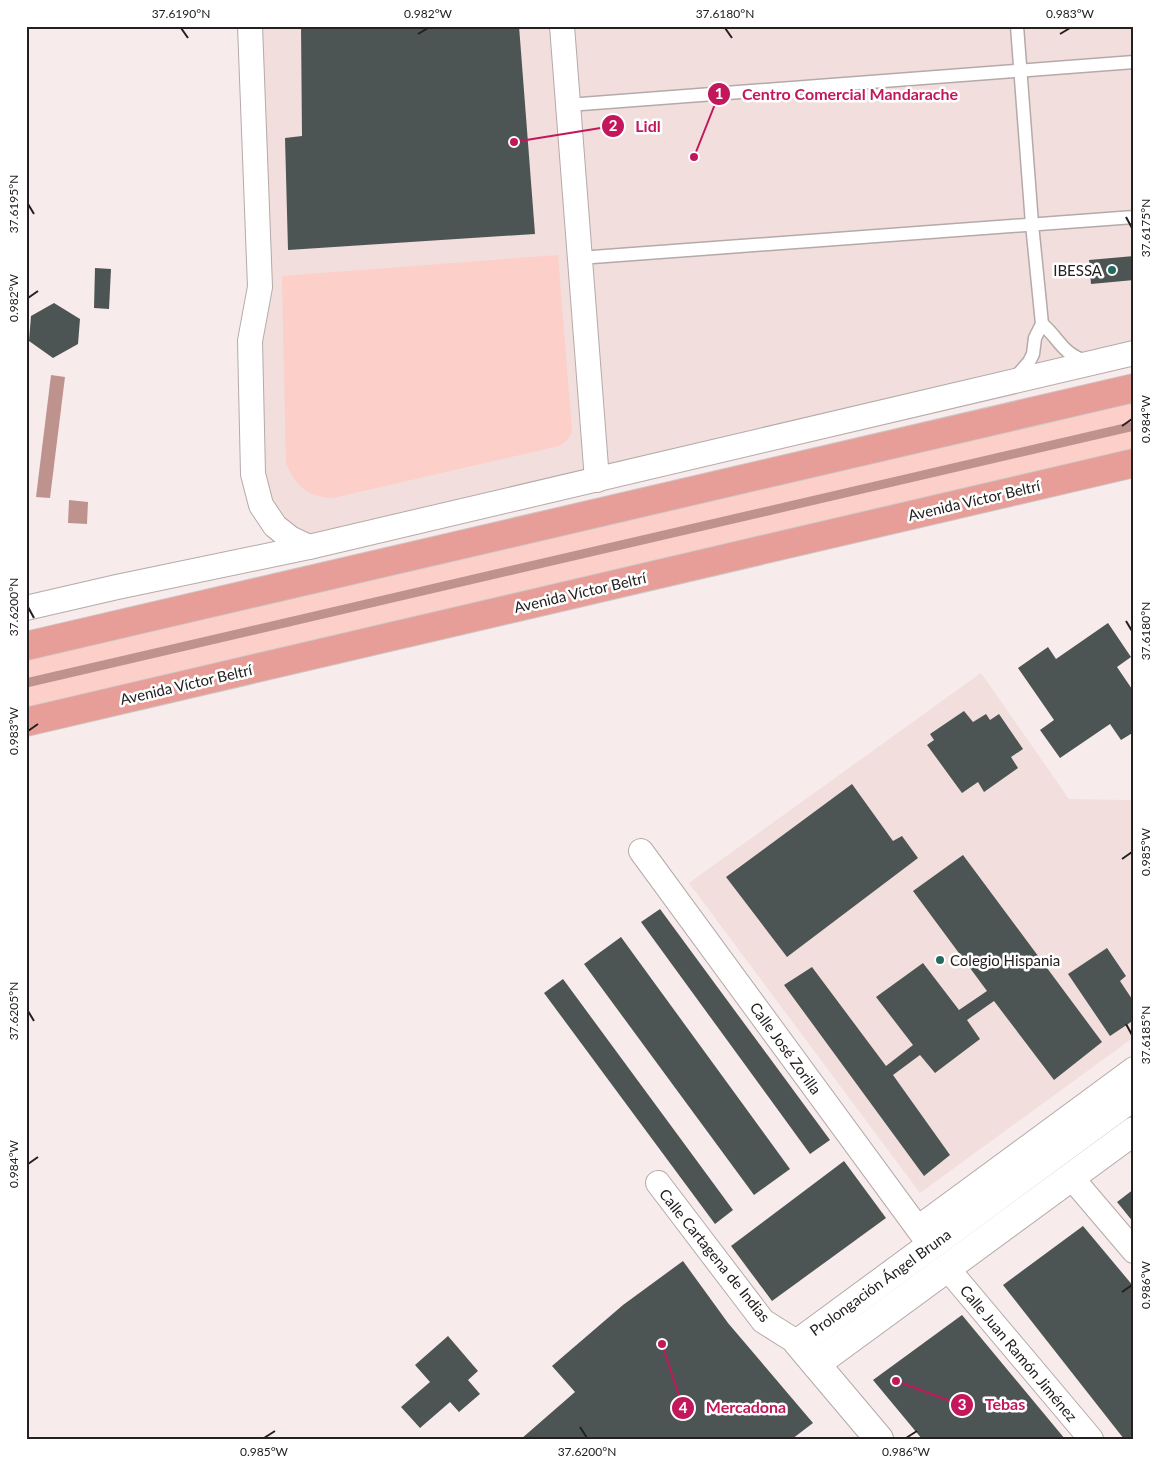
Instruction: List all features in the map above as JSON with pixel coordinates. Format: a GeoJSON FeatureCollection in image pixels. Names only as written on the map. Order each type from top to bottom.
{"type":"FeatureCollection","features":[{"type":"Feature","properties":{"kind":"main road"},"geometry":{"type":"LineString","coordinates":[[26,646],[1134,388]]}},
{"type":"Feature","properties":{"kind":"main road","name":"Avenida Víctor Beltrí"},"geometry":{"type":"LineString","coordinates":[[26,722],[1134,463]]}},
{"type":"Feature","properties":{"kind":"street"},"geometry":{"type":"LineString","coordinates":[[250,26],[260,287],[250,342],[253,474],[256,490],[266,515],[282,533],[309,547]]}},
{"type":"Feature","properties":{"kind":"street"},"geometry":{"type":"LineString","coordinates":[[562,26],[597,480]]}},
{"type":"Feature","properties":{"kind":"street"},"geometry":{"type":"LineString","coordinates":[[26,608],[309,547],[1134,353]]}},
{"type":"Feature","properties":{"kind":"street","name":"Calle José Zorilla"},"geometry":{"type":"LineString","coordinates":[[641,851],[924,1237]]}},
{"type":"Feature","properties":{"kind":"street","name":"Prolongación Ángel Bruna"},"geometry":{"type":"LineString","coordinates":[[1134,1069],[924,1237],[798,1343],[816,1364],[1134,1131]]}},
{"type":"Feature","properties":{"kind":"street","name":"Prolongación Ángel Bruna"},"geometry":{"type":"LineString","coordinates":[[924,1237],[1134,1096]]}},
{"type":"Feature","properties":{"kind":"street"},"geometry":{"type":"LineString","coordinates":[[1071,1177],[1134,1251]]}},
{"type":"Feature","properties":{"kind":"street","name":"Calle Cartagena de Indias"},"geometry":{"type":"LineString","coordinates":[[658,1183],[763,1320],[798,1343]]}},
{"type":"Feature","properties":{"kind":"street","name":"Calle Juan Ramón Jiménez"},"geometry":{"type":"LineString","coordinates":[[947,1268],[1091,1439]]}},
{"type":"Feature","properties":{"kind":"street"},"geometry":{"type":"LineString","coordinates":[[816,1364],[879,1439]]}},
{"type":"Feature","properties":{"kind":"lane"},"geometry":{"type":"LineString","coordinates":[[1009,382],[1019,375],[1033,354],[1035,338],[1042,324],[1032,224],[1017,26]]}},
{"type":"Feature","properties":{"kind":"lane"},"geometry":{"type":"LineString","coordinates":[[568,105],[1134,62]]}},
{"type":"Feature","properties":{"kind":"lane"},"geometry":{"type":"LineString","coordinates":[[579,258],[1134,217]]}},
{"type":"Feature","properties":{"kind":"lane"},"geometry":{"type":"LineString","coordinates":[[1042,324],[1051,331],[1066,351],[1075,357],[1094,362]]}},
{"type":"Feature","properties":{"kind":"shaded area"},"geometry":{"type":"Polygon","coordinates":[[[250,26],[1134,26],[1134,353],[309,547],[261,505],[250,26]]]}},
{"type":"Feature","properties":{"kind":"shaded area"},"geometry":{"type":"Polygon","coordinates":[[[558,255],[572,432],[566,441],[559,446],[333,498],[309,493],[298,484],[286,463],[282,276],[558,255]]]}},
{"type":"Feature","properties":{"kind":"shaded area"},"geometry":{"type":"Polygon","coordinates":[[[51,375],[65,377],[50,498],[36,497],[51,375]]]}},
{"type":"Feature","properties":{"kind":"shaded area"},"geometry":{"type":"Polygon","coordinates":[[[1134,388],[1134,463],[26,722],[26,646],[1134,388]]]}},
{"type":"Feature","properties":{"kind":"shaded area"},"geometry":{"type":"Polygon","coordinates":[[[69,500],[88,502],[87,524],[68,523],[69,500]]]}},
{"type":"Feature","properties":{"kind":"shaded area","name":"Colegio Hispania"},"geometry":{"type":"Polygon","coordinates":[[[981,673],[1069,799],[1134,800],[1134,1037],[920,1193],[689,883],[981,673]]]}},
{"type":"Feature","properties":{"kind":"building"},"geometry":{"type":"Polygon","coordinates":[[[301,26],[519,26],[535,234],[288,250],[285,138],[302,136],[301,26]]]}},
{"type":"Feature","properties":{"kind":"building","name":"IBESSA"},"geometry":{"type":"Polygon","coordinates":[[[1134,256],[1134,280],[1091,284],[1089,260],[1134,256]]]}},
{"type":"Feature","properties":{"kind":"building"},"geometry":{"type":"Polygon","coordinates":[[[95,268],[111,269],[109,309],[94,308],[95,268]]]}},
{"type":"Feature","properties":{"kind":"building"},"geometry":{"type":"Polygon","coordinates":[[[54,303],[80,319],[78,344],[53,358],[29,341],[31,316],[54,303]]]}},
{"type":"Feature","properties":{"kind":"building"},"geometry":{"type":"Polygon","coordinates":[[[1108,623],[1131,657],[1117,667],[1134,692],[1134,732],[1121,740],[1110,724],[1060,758],[1040,730],[1054,720],[1018,668],[1048,647],[1056,659],[1108,623]]]}},
{"type":"Feature","properties":{"kind":"building"},"geometry":{"type":"Polygon","coordinates":[[[964,711],[973,722],[986,714],[990,720],[999,714],[1023,749],[1011,757],[1018,768],[984,792],[978,782],[962,793],[927,745],[934,740],[930,734],[964,711]]]}},
{"type":"Feature","properties":{"kind":"building"},"geometry":{"type":"Polygon","coordinates":[[[852,784],[893,841],[902,836],[918,858],[787,957],[726,877],[852,784]]]}},
{"type":"Feature","properties":{"kind":"building"},"geometry":{"type":"Polygon","coordinates":[[[963,855],[1102,1042],[1054,1080],[994,1001],[967,1020],[980,1039],[935,1073],[920,1055],[893,1075],[950,1155],[924,1176],[784,985],[812,967],[886,1066],[913,1045],[876,997],[923,963],[959,1010],[987,991],[913,891],[963,855]]]}},
{"type":"Feature","properties":{"kind":"building"},"geometry":{"type":"Polygon","coordinates":[[[660,909],[830,1140],[810,1154],[641,922],[660,909]]]}},
{"type":"Feature","properties":{"kind":"building"},"geometry":{"type":"Polygon","coordinates":[[[621,937],[790,1169],[754,1195],[584,964],[621,937]]]}},
{"type":"Feature","properties":{"kind":"building"},"geometry":{"type":"Polygon","coordinates":[[[1107,948],[1126,976],[1120,981],[1134,1002],[1134,1020],[1110,1036],[1068,974],[1107,948]]]}},
{"type":"Feature","properties":{"kind":"building"},"geometry":{"type":"Polygon","coordinates":[[[563,979],[733,1210],[715,1224],[544,993],[563,979]]]}},
{"type":"Feature","properties":{"kind":"building"},"geometry":{"type":"Polygon","coordinates":[[[844,1161],[886,1218],[772,1301],[731,1246],[844,1161]]]}},
{"type":"Feature","properties":{"kind":"building"},"geometry":{"type":"Polygon","coordinates":[[[1134,1189],[1134,1223],[1117,1202],[1134,1189]]]}},
{"type":"Feature","properties":{"kind":"building"},"geometry":{"type":"Polygon","coordinates":[[[1083,1226],[1134,1287],[1134,1439],[1124,1439],[1003,1285],[1083,1226]]]}},
{"type":"Feature","properties":{"kind":"building"},"geometry":{"type":"Polygon","coordinates":[[[683,1261],[728,1323],[813,1423],[792,1439],[521,1439],[575,1392],[552,1366],[623,1305],[683,1261]]]}},
{"type":"Feature","properties":{"kind":"building"},"geometry":{"type":"Polygon","coordinates":[[[962,1315],[1065,1439],[922,1439],[873,1380],[962,1315]]]}},
{"type":"Feature","properties":{"kind":"building"},"geometry":{"type":"Polygon","coordinates":[[[448,1336],[478,1371],[468,1380],[480,1394],[459,1412],[450,1402],[420,1428],[401,1407],[430,1382],[415,1365],[448,1336]]]}},
{"type":"Feature","properties":{"kind":"waterway"},"geometry":{"type":"LineString","coordinates":[[26,683],[1134,426]]}},
{"type":"Feature","properties":{"kind":"place","name":"Lidl"},"geometry":{"type":"Point","coordinates":[514,142]}},
{"type":"Feature","properties":{"kind":"place","name":"Centro Comercial Mandarache"},"geometry":{"type":"Point","coordinates":[694,157]}},
{"type":"Feature","properties":{"kind":"place","name":"IBESSA"},"geometry":{"type":"Point","coordinates":[1112,270]}},
{"type":"Feature","properties":{"kind":"place","name":"Colegio Hispania"},"geometry":{"type":"Point","coordinates":[940,960]}},
{"type":"Feature","properties":{"kind":"place","name":"Mercadona"},"geometry":{"type":"Point","coordinates":[662,1344]}},
{"type":"Feature","properties":{"kind":"place","name":"Tebas"},"geometry":{"type":"Point","coordinates":[896,1381]}}]}
